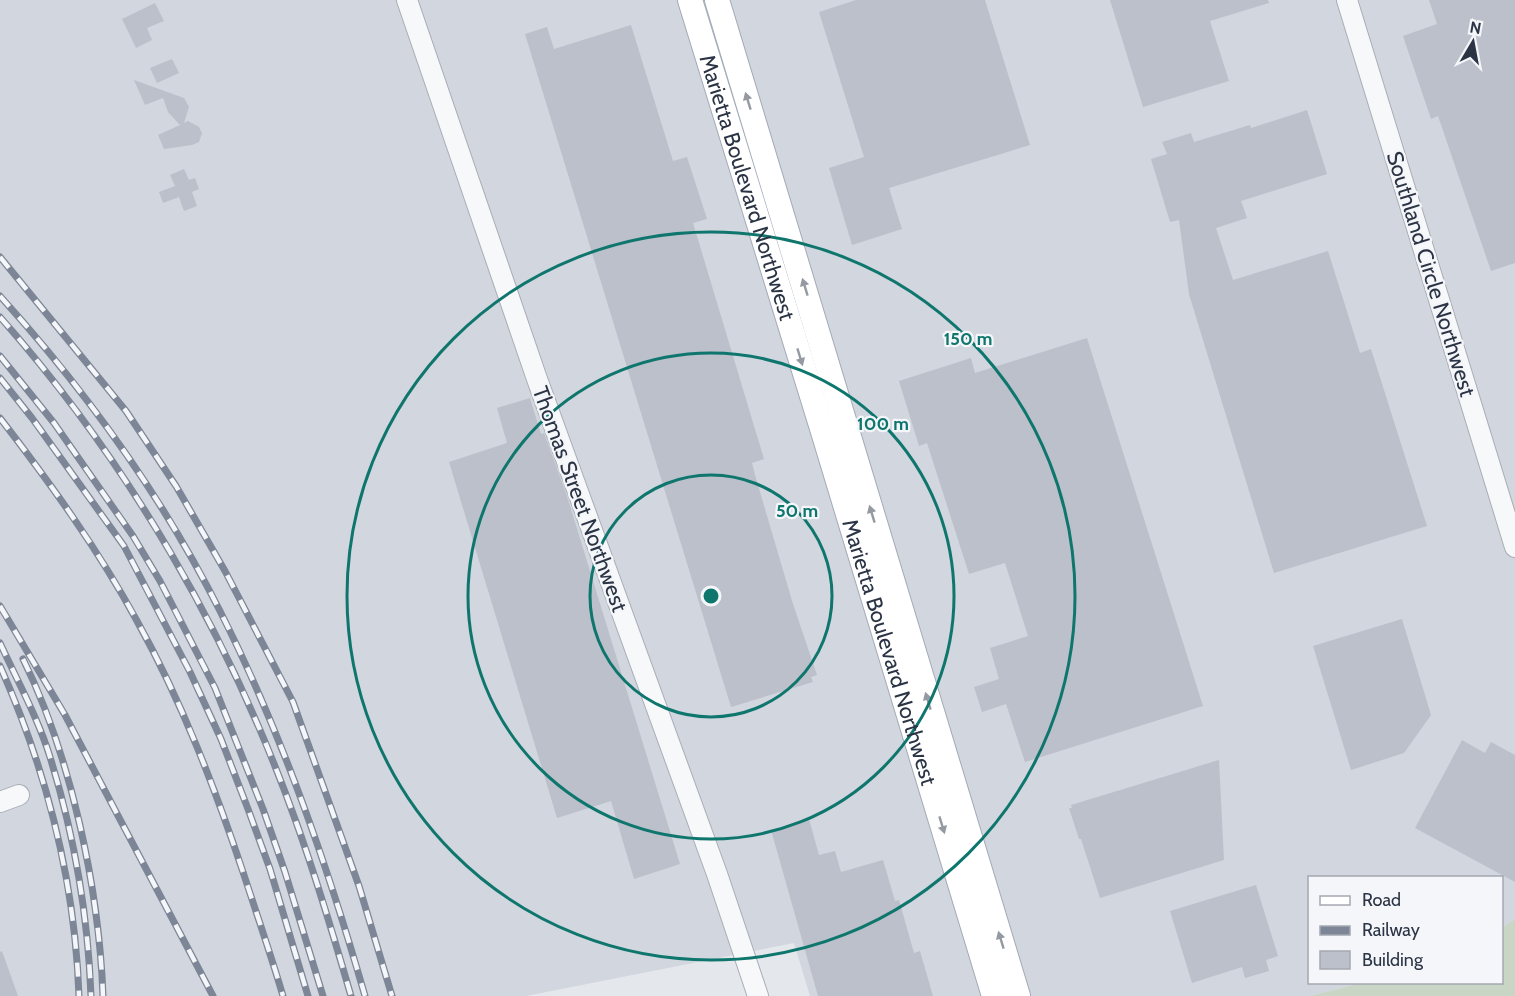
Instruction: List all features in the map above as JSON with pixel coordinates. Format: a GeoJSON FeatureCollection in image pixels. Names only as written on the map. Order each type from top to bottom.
{"type":"FeatureCollection","features":[{"type":"Feature","properties":{"kind":"main road","name":"Marietta Boulevard Northwest"},"geometry":{"type":"LineString","coordinates":[[690,0],[994,996]]}},
{"type":"Feature","properties":{"kind":"main road"},"geometry":{"type":"LineString","coordinates":[[717,0],[1018,996]]}},
{"type":"Feature","properties":{"kind":"street","name":"Thomas Street Northwest"},"geometry":{"type":"LineString","coordinates":[[407,0],[537,379],[717,874],[758,996]]}},
{"type":"Feature","properties":{"kind":"street","name":"Southland Circle Northwest"},"geometry":{"type":"LineString","coordinates":[[1347,0],[1515,547]]}},
{"type":"Feature","properties":{"kind":"street"},"geometry":{"type":"LineString","coordinates":[[0,802],[19,795]]}},
{"type":"Feature","properties":{"kind":"shaded area"},"geometry":{"type":"Polygon","coordinates":[[[0,0],[1515,0],[1515,919],[1503,927],[1503,876],[1308,876],[1308,984],[1357,984],[1310,996],[810,996],[794,943],[526,996],[0,996],[0,0]]]}},
{"type":"Feature","properties":{"kind":"green space"},"geometry":{"type":"Polygon","coordinates":[[[1515,919],[1515,996],[1310,996],[1357,984],[1503,984],[1503,927],[1515,919]]]}},
{"type":"Feature","properties":{"kind":"building"},"geometry":{"type":"Polygon","coordinates":[[[856,0],[985,0],[1030,145],[889,188],[902,229],[852,245],[829,168],[864,157],[819,12],[856,0]]]}},
{"type":"Feature","properties":{"kind":"building"},"geometry":{"type":"Polygon","coordinates":[[[1110,0],[1268,0],[1269,3],[1210,21],[1229,81],[1143,107],[1110,0]]]}},
{"type":"Feature","properties":{"kind":"building"},"geometry":{"type":"Polygon","coordinates":[[[1429,0],[1515,0],[1515,263],[1491,271],[1438,116],[1431,119],[1403,36],[1437,24],[1429,0]]]}},
{"type":"Feature","properties":{"kind":"building"},"geometry":{"type":"Polygon","coordinates":[[[155,3],[164,21],[147,28],[152,40],[136,48],[122,19],[155,3]]]}},
{"type":"Feature","properties":{"kind":"building"},"geometry":{"type":"Polygon","coordinates":[[[631,25],[673,161],[687,157],[707,219],[693,223],[764,459],[752,463],[755,475],[793,604],[817,675],[811,677],[813,682],[731,707],[525,34],[547,27],[554,49],[631,25]]]}},
{"type":"Feature","properties":{"kind":"building"},"geometry":{"type":"Polygon","coordinates":[[[172,59],[179,73],[157,83],[150,68],[172,59]]]}},
{"type":"Feature","properties":{"kind":"building"},"geometry":{"type":"Polygon","coordinates":[[[134,80],[184,98],[189,107],[184,123],[188,121],[199,127],[202,133],[199,142],[164,149],[158,135],[180,125],[168,112],[163,98],[145,105],[134,80]]]}},
{"type":"Feature","properties":{"kind":"building"},"geometry":{"type":"Polygon","coordinates":[[[1307,110],[1327,174],[1241,201],[1247,218],[1216,228],[1233,280],[1328,251],[1360,353],[1371,349],[1427,526],[1274,573],[1189,294],[1179,220],[1170,222],[1151,159],[1167,154],[1162,142],[1191,133],[1194,142],[1250,125],[1251,128],[1307,110]]]}},
{"type":"Feature","properties":{"kind":"building"},"geometry":{"type":"Polygon","coordinates":[[[184,169],[189,180],[195,178],[199,189],[192,192],[197,206],[184,211],[179,197],[163,203],[159,192],[175,186],[170,175],[184,169]]]}},
{"type":"Feature","properties":{"kind":"building"},"geometry":{"type":"Polygon","coordinates":[[[1087,338],[1203,706],[1025,762],[1006,704],[982,712],[974,687],[999,679],[990,648],[1028,636],[1005,563],[969,574],[927,443],[919,446],[899,381],[971,358],[975,373],[1087,338]]]}},
{"type":"Feature","properties":{"kind":"building"},"geometry":{"type":"Polygon","coordinates":[[[530,398],[541,434],[544,433],[567,496],[680,864],[634,879],[611,801],[557,818],[449,462],[507,443],[497,408],[530,398]]]}},
{"type":"Feature","properties":{"kind":"building"},"geometry":{"type":"Polygon","coordinates":[[[1402,619],[1431,715],[1404,753],[1351,770],[1313,646],[1402,619]]]}},
{"type":"Feature","properties":{"kind":"building"},"geometry":{"type":"Polygon","coordinates":[[[1462,740],[1485,753],[1491,742],[1515,755],[1515,882],[1415,828],[1462,740]]]}},
{"type":"Feature","properties":{"kind":"building"},"geometry":{"type":"Polygon","coordinates":[[[1219,760],[1224,860],[1100,898],[1069,808],[1072,808],[1071,805],[1219,760]]]}},
{"type":"Feature","properties":{"kind":"building"},"geometry":{"type":"Polygon","coordinates":[[[809,819],[819,855],[835,851],[841,872],[883,860],[895,901],[899,900],[914,953],[920,951],[933,996],[818,996],[771,830],[809,819]]]}},
{"type":"Feature","properties":{"kind":"building"},"geometry":{"type":"Polygon","coordinates":[[[1256,885],[1278,956],[1266,960],[1269,971],[1245,978],[1242,967],[1192,983],[1170,911],[1256,885]]]}},
{"type":"Feature","properties":{"kind":"building"},"geometry":{"type":"Polygon","coordinates":[[[2,951],[18,996],[0,996],[0,952],[2,951]]]}},
{"type":"Feature","properties":{"kind":"railway"},"geometry":{"type":"LineString","coordinates":[[0,257],[126,411],[176,486],[225,571],[293,702],[359,886],[392,996]]}},
{"type":"Feature","properties":{"kind":"railway"},"geometry":{"type":"LineString","coordinates":[[0,296],[92,407],[148,486],[220,611],[283,752],[319,849],[365,996]]}},
{"type":"Feature","properties":{"kind":"railway"},"geometry":{"type":"LineString","coordinates":[[0,317],[47,373],[133,491],[207,618],[269,751],[295,819],[351,996]]}},
{"type":"Feature","properties":{"kind":"railway"},"geometry":{"type":"LineString","coordinates":[[0,356],[54,423],[133,536],[160,581],[215,688],[263,809],[323,996]]}},
{"type":"Feature","properties":{"kind":"railway"},"geometry":{"type":"LineString","coordinates":[[0,378],[32,418],[124,546],[190,672],[221,739],[270,869],[308,996]]}},
{"type":"Feature","properties":{"kind":"railway"},"geometry":{"type":"LineString","coordinates":[[0,418],[90,542],[122,594],[169,683],[221,810],[283,996]]}},
{"type":"Feature","properties":{"kind":"railway"},"geometry":{"type":"LineString","coordinates":[[0,606],[65,715],[213,996]]}},
{"type":"Feature","properties":{"kind":"railway"},"geometry":{"type":"LineString","coordinates":[[0,643],[45,742],[59,786],[73,845],[83,905],[91,996]]}},
{"type":"Feature","properties":{"kind":"railway"},"geometry":{"type":"LineString","coordinates":[[23,659],[55,737],[80,823],[96,911],[103,996]]}},
{"type":"Feature","properties":{"kind":"railway"},"geometry":{"type":"LineString","coordinates":[[0,666],[31,745],[55,827],[71,911],[79,996]]}}]}
